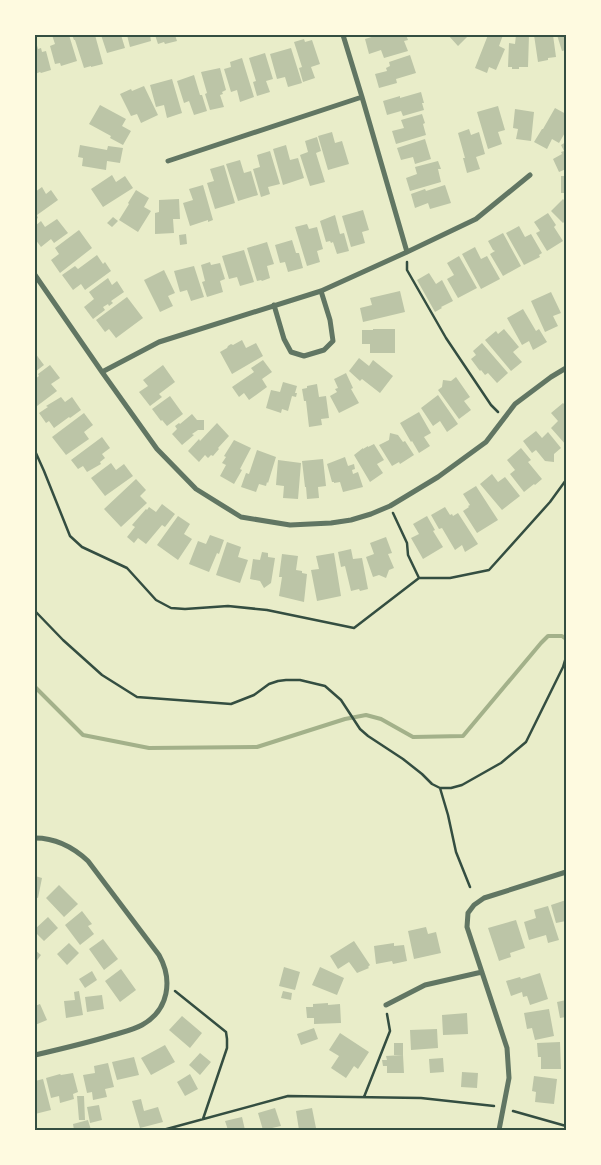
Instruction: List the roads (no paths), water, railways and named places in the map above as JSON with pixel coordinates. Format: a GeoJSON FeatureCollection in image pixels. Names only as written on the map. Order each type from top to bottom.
{"type":"FeatureCollection","features":[{"type":"Feature","properties":{"kind":"street"},"geometry":{"type":"LineString","coordinates":[[343,35],[407,252]]}},
{"type":"Feature","properties":{"kind":"street"},"geometry":{"type":"LineString","coordinates":[[168,161],[362,97]]}},
{"type":"Feature","properties":{"kind":"street"},"geometry":{"type":"LineString","coordinates":[[102,372],[159,342],[321,290],[407,252],[476,218],[530,175]]}},
{"type":"Feature","properties":{"kind":"street"},"geometry":{"type":"LineString","coordinates":[[35,275],[157,449],[196,489],[241,517],[290,525],[331,523],[351,520],[390,506],[438,477],[486,442],[515,404],[566,368]]}},
{"type":"Feature","properties":{"kind":"street"},"geometry":{"type":"LineString","coordinates":[[274,305],[284,339],[291,352],[304,356],[324,350],[333,341],[330,320],[321,290]]}},
{"type":"Feature","properties":{"kind":"street"},"geometry":{"type":"LineString","coordinates":[[35,838],[61,843],[80,853],[88,861],[159,955],[166,970],[167,986],[162,1004],[150,1020],[142,1025],[84,1044],[35,1055]]}},
{"type":"Feature","properties":{"kind":"street"},"geometry":{"type":"LineString","coordinates":[[499,1130],[508,1078],[507,1048],[467,927],[468,913],[474,905],[489,896],[566,872]]}},
{"type":"Feature","properties":{"kind":"street"},"geometry":{"type":"LineString","coordinates":[[386,1005],[425,985],[482,972]]}},
{"type":"Feature","properties":{"kind":"waterway"},"geometry":{"type":"LineString","coordinates":[[35,687],[83,735],[149,748],[257,747],[345,719],[366,715],[381,719],[413,737],[463,736],[548,636],[562,636],[566,639]]}}]}
